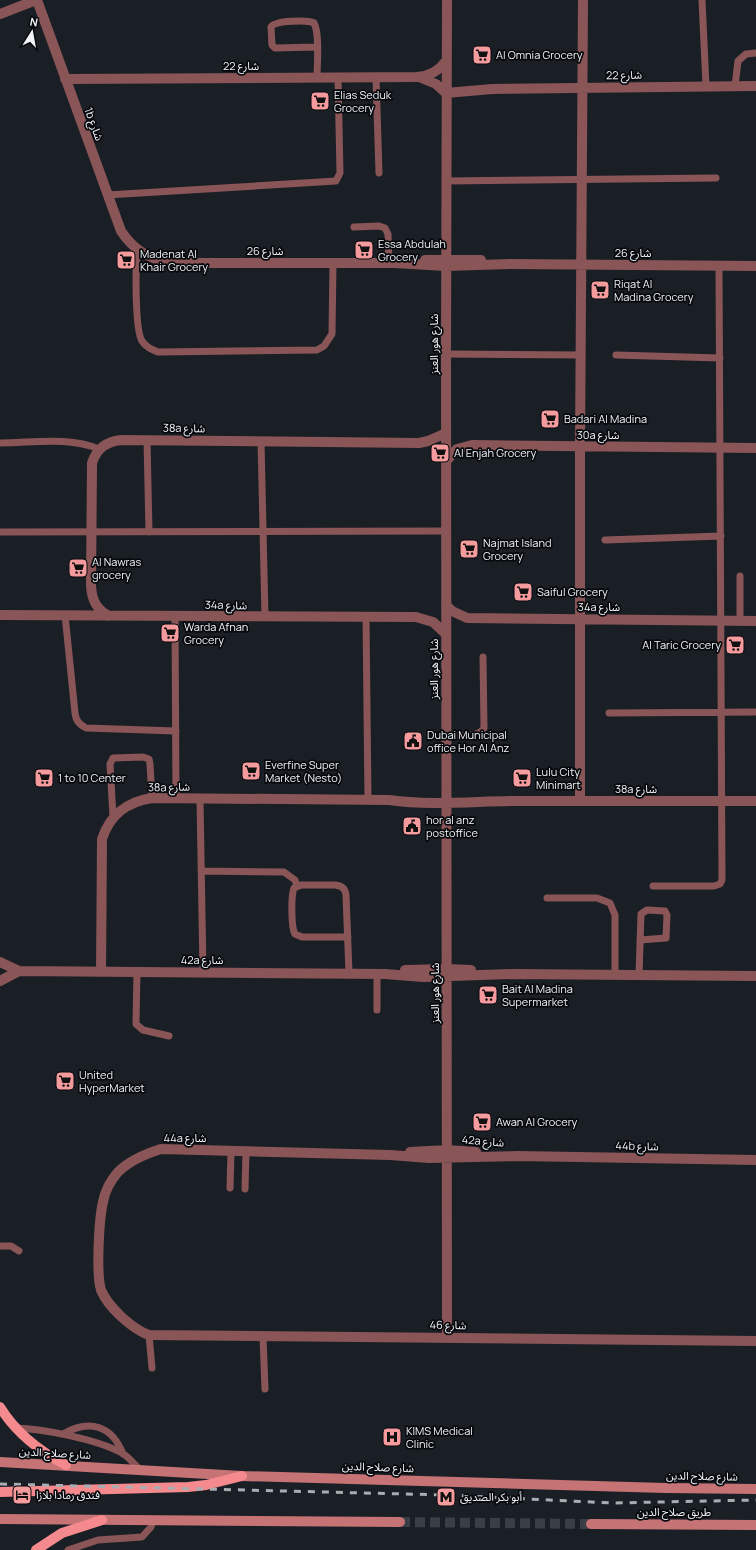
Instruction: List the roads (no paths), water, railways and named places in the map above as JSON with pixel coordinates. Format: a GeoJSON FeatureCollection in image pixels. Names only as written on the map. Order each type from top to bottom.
{"type":"FeatureCollection","features":[{"type":"Feature","properties":{"kind":"main road"},"geometry":{"type":"LineString","coordinates":[[0,1407],[15,1428],[29,1442],[47,1455],[66,1465]]}},
{"type":"Feature","properties":{"kind":"main road","name":"شارع صلاح الدين"},"geometry":{"type":"LineString","coordinates":[[0,1462],[242,1476],[665,1488],[756,1489]]}},
{"type":"Feature","properties":{"kind":"main road"},"geometry":{"type":"LineString","coordinates":[[0,1492],[188,1487],[212,1484],[242,1476]]}},
{"type":"Feature","properties":{"kind":"main road"},"geometry":{"type":"LineString","coordinates":[[0,1519],[400,1522]]}},
{"type":"Feature","properties":{"kind":"main road"},"geometry":{"type":"LineString","coordinates":[[36,1550],[62,1533],[102,1520]]}},
{"type":"Feature","properties":{"kind":"main road","name":"طريق صلاح الدين"},"geometry":{"type":"LineString","coordinates":[[591,1524],[756,1525]]}},
{"type":"Feature","properties":{"kind":"street"},"geometry":{"type":"LineString","coordinates":[[0,14],[36,0]]}},
{"type":"Feature","properties":{"kind":"street","name":"1b شارع"},"geometry":{"type":"LineString","coordinates":[[36,0],[121,231],[128,242],[138,250]]}},
{"type":"Feature","properties":{"kind":"street","name":"شارع هور العنز"},"geometry":{"type":"LineString","coordinates":[[447,0],[447,1337]]}},
{"type":"Feature","properties":{"kind":"street"},"geometry":{"type":"LineString","coordinates":[[580,801],[580,265],[583,0]]}},
{"type":"Feature","properties":{"kind":"street","name":"شارع 22"},"geometry":{"type":"LineString","coordinates":[[65,79],[417,77],[437,71],[446,61]]}},
{"type":"Feature","properties":{"kind":"street","name":"شارع 22"},"geometry":{"type":"LineString","coordinates":[[417,77],[446,89],[756,86]]}},
{"type":"Feature","properties":{"kind":"street","name":"شارع 26"},"geometry":{"type":"LineString","coordinates":[[138,250],[150,258],[163,262],[177,263],[391,264],[446,262],[580,265],[756,266]]}},
{"type":"Feature","properties":{"kind":"street","name":"38a شارع"},"geometry":{"type":"LineString","coordinates":[[99,449],[113,441],[147,440],[419,442],[428,441],[446,433]]}},
{"type":"Feature","properties":{"kind":"street","name":"30a شارع"},"geometry":{"type":"LineString","coordinates":[[446,460],[457,449],[464,446],[756,448]]}},
{"type":"Feature","properties":{"kind":"street"},"geometry":{"type":"LineString","coordinates":[[99,449],[92,463],[92,595],[95,604],[101,612],[109,616]]}},
{"type":"Feature","properties":{"kind":"street","name":"34a شارع"},"geometry":{"type":"LineString","coordinates":[[446,605],[452,611],[467,618],[756,621]]}},
{"type":"Feature","properties":{"kind":"street","name":"34a شارع"},"geometry":{"type":"LineString","coordinates":[[0,615],[424,618],[433,622],[446,634]]}},
{"type":"Feature","properties":{"kind":"street","name":"38a شارع"},"geometry":{"type":"LineString","coordinates":[[101,972],[102,846],[106,827],[113,817],[130,804],[152,798],[389,800],[407,797],[446,799],[484,797],[517,801],[756,801]]}},
{"type":"Feature","properties":{"kind":"street","name":"42a شارع"},"geometry":{"type":"LineString","coordinates":[[0,962],[19,971],[756,976]]}},
{"type":"Feature","properties":{"kind":"street","name":"42a شارع"},"geometry":{"type":"LineString","coordinates":[[0,981],[19,971]]}},
{"type":"Feature","properties":{"kind":"street","name":"44a شارع"},"geometry":{"type":"LineString","coordinates":[[145,1333],[134,1328],[111,1305],[101,1290],[99,1271],[103,1200],[109,1185],[118,1172],[131,1162],[150,1152],[160,1149],[390,1155]]}},
{"type":"Feature","properties":{"kind":"street","name":"42a شارع"},"geometry":{"type":"LineString","coordinates":[[390,1155],[447,1154],[518,1156]]}},
{"type":"Feature","properties":{"kind":"street","name":"44b شارع"},"geometry":{"type":"LineString","coordinates":[[518,1156],[756,1160]]}},
{"type":"Feature","properties":{"kind":"street","name":"شارع 46"},"geometry":{"type":"LineString","coordinates":[[145,1333],[263,1336],[756,1341]]}},
{"type":"Feature","properties":{"kind":"street"},"geometry":{"type":"LineString","coordinates":[[738,1525],[756,1531]]}},
{"type":"Feature","properties":{"kind":"lane"},"geometry":{"type":"LineString","coordinates":[[702,0],[704,5],[706,86]]}},
{"type":"Feature","properties":{"kind":"lane"},"geometry":{"type":"LineString","coordinates":[[316,47],[274,48],[271,43],[273,24],[278,22],[312,22],[316,29],[317,78]]}},
{"type":"Feature","properties":{"kind":"lane"},"geometry":{"type":"LineString","coordinates":[[735,86],[738,61],[746,54],[756,53]]}},
{"type":"Feature","properties":{"kind":"lane"},"geometry":{"type":"LineString","coordinates":[[376,77],[379,173]]}},
{"type":"Feature","properties":{"kind":"lane"},"geometry":{"type":"LineString","coordinates":[[107,195],[336,181],[340,173],[338,78]]}},
{"type":"Feature","properties":{"kind":"lane"},"geometry":{"type":"LineString","coordinates":[[446,181],[716,178]]}},
{"type":"Feature","properties":{"kind":"lane"},"geometry":{"type":"LineString","coordinates":[[354,227],[379,226],[385,228],[388,234],[391,264]]}},
{"type":"Feature","properties":{"kind":"lane"},"geometry":{"type":"LineString","coordinates":[[138,250],[136,268],[140,336],[147,346],[158,352],[317,350],[329,341],[332,334],[333,263]]}},
{"type":"Feature","properties":{"kind":"lane"},"geometry":{"type":"LineString","coordinates":[[653,886],[714,886],[720,884],[723,877],[719,266]]}},
{"type":"Feature","properties":{"kind":"lane"},"geometry":{"type":"LineString","coordinates":[[446,354],[580,355]]}},
{"type":"Feature","properties":{"kind":"lane"},"geometry":{"type":"LineString","coordinates":[[616,356],[720,358]]}},
{"type":"Feature","properties":{"kind":"lane"},"geometry":{"type":"LineString","coordinates":[[147,440],[149,532]]}},
{"type":"Feature","properties":{"kind":"lane"},"geometry":{"type":"LineString","coordinates":[[261,441],[265,617]]}},
{"type":"Feature","properties":{"kind":"lane"},"geometry":{"type":"LineString","coordinates":[[0,443],[69,442],[79,443],[99,449]]}},
{"type":"Feature","properties":{"kind":"lane"},"geometry":{"type":"LineString","coordinates":[[0,532],[446,531]]}},
{"type":"Feature","properties":{"kind":"lane"},"geometry":{"type":"LineString","coordinates":[[605,540],[721,536]]}},
{"type":"Feature","properties":{"kind":"lane"},"geometry":{"type":"LineString","coordinates":[[740,576],[740,620]]}},
{"type":"Feature","properties":{"kind":"lane"},"geometry":{"type":"LineString","coordinates":[[65,615],[75,713],[76,720],[80,725],[86,728],[176,731]]}},
{"type":"Feature","properties":{"kind":"lane"},"geometry":{"type":"LineString","coordinates":[[175,616],[176,799]]}},
{"type":"Feature","properties":{"kind":"lane"},"geometry":{"type":"LineString","coordinates":[[366,617],[368,800]]}},
{"type":"Feature","properties":{"kind":"lane"},"geometry":{"type":"LineString","coordinates":[[446,736],[475,735],[482,732],[484,728],[483,657]]}},
{"type":"Feature","properties":{"kind":"lane"},"geometry":{"type":"LineString","coordinates":[[609,713],[756,712]]}},
{"type":"Feature","properties":{"kind":"lane"},"geometry":{"type":"LineString","coordinates":[[113,817],[110,764],[113,758],[143,756],[148,759],[150,764],[152,798]]}},
{"type":"Feature","properties":{"kind":"lane"},"geometry":{"type":"LineString","coordinates":[[200,799],[202,972]]}},
{"type":"Feature","properties":{"kind":"lane"},"geometry":{"type":"LineString","coordinates":[[201,871],[284,872],[295,880],[297,886]]}},
{"type":"Feature","properties":{"kind":"lane"},"geometry":{"type":"LineString","coordinates":[[348,937],[302,937],[295,934],[293,928],[292,895],[294,888],[297,886],[335,885],[343,887],[346,895],[348,937],[349,973]]}},
{"type":"Feature","properties":{"kind":"lane"},"geometry":{"type":"LineString","coordinates":[[547,898],[597,898],[610,903],[615,915],[615,975]]}},
{"type":"Feature","properties":{"kind":"lane"},"geometry":{"type":"LineString","coordinates":[[639,975],[640,940],[642,912],[647,910],[665,911],[667,921],[666,938],[640,940]]}},
{"type":"Feature","properties":{"kind":"lane"},"geometry":{"type":"LineString","coordinates":[[137,972],[136,1024],[143,1030],[169,1036]]}},
{"type":"Feature","properties":{"kind":"lane"},"geometry":{"type":"LineString","coordinates":[[377,1010],[381,974]]}},
{"type":"Feature","properties":{"kind":"lane"},"geometry":{"type":"LineString","coordinates":[[230,1188],[232,1151]]}},
{"type":"Feature","properties":{"kind":"lane"},"geometry":{"type":"LineString","coordinates":[[245,1189],[246,1151]]}},
{"type":"Feature","properties":{"kind":"lane"},"geometry":{"type":"LineString","coordinates":[[0,1246],[11,1246],[19,1250]]}},
{"type":"Feature","properties":{"kind":"lane"},"geometry":{"type":"LineString","coordinates":[[145,1333],[152,1368]]}},
{"type":"Feature","properties":{"kind":"lane"},"geometry":{"type":"LineString","coordinates":[[263,1336],[265,1389]]}},
{"type":"Feature","properties":{"kind":"lane"},"geometry":{"type":"LineString","coordinates":[[63,1434],[82,1426],[93,1426],[103,1429],[112,1435],[119,1444],[123,1454]]}},
{"type":"Feature","properties":{"kind":"lane"},"geometry":{"type":"LineString","coordinates":[[15,1428],[63,1434],[105,1446],[123,1454],[140,1470]]}},
{"type":"Feature","properties":{"kind":"lane"},"geometry":{"type":"LineString","coordinates":[[68,1550],[98,1540],[142,1537],[151,1527],[153,1520]]}},
{"type":"Feature","properties":{"kind":"tunnel"},"geometry":{"type":"LineString","coordinates":[[400,1522],[591,1524]]}},
{"type":"Feature","properties":{"kind":"railway"},"geometry":{"type":"LineString","coordinates":[[0,1484],[446,1495],[612,1503],[756,1500]]}},
{"type":"Feature","properties":{"kind":"place","name":"Al Omnia Grocery"},"geometry":{"type":"Point","coordinates":[482,55]}},
{"type":"Feature","properties":{"kind":"place","name":"Elias Seduk Grocery"},"geometry":{"type":"Point","coordinates":[320,101]}},
{"type":"Feature","properties":{"kind":"place","name":"Essa Abdulah Grocery"},"geometry":{"type":"Point","coordinates":[364,250]}},
{"type":"Feature","properties":{"kind":"place","name":"Madenat Al Khair Grocery"},"geometry":{"type":"Point","coordinates":[126,260]}},
{"type":"Feature","properties":{"kind":"place","name":"Riqat Al Madina Grocery"},"geometry":{"type":"Point","coordinates":[600,290]}},
{"type":"Feature","properties":{"kind":"place","name":"Badari Al Madina"},"geometry":{"type":"Point","coordinates":[550,419]}},
{"type":"Feature","properties":{"kind":"place","name":"Al Enjah Grocery"},"geometry":{"type":"Point","coordinates":[440,453]}},
{"type":"Feature","properties":{"kind":"place","name":"Najmat Island Grocery"},"geometry":{"type":"Point","coordinates":[469,549]}},
{"type":"Feature","properties":{"kind":"place","name":"Al Nawras grocery"},"geometry":{"type":"Point","coordinates":[78,568]}},
{"type":"Feature","properties":{"kind":"place","name":"Saiful Grocery"},"geometry":{"type":"Point","coordinates":[523,592]}},
{"type":"Feature","properties":{"kind":"place","name":"Warda Afnan Grocery"},"geometry":{"type":"Point","coordinates":[170,633]}},
{"type":"Feature","properties":{"kind":"place","name":"Al Taric Grocery"},"geometry":{"type":"Point","coordinates":[735,645]}},
{"type":"Feature","properties":{"kind":"place","name":"Dubai Municipal office Hor Al Anz"},"geometry":{"type":"Point","coordinates":[413,741]}},
{"type":"Feature","properties":{"kind":"place","name":"Everfine Super Market (Nesto)"},"geometry":{"type":"Point","coordinates":[251,771]}},
{"type":"Feature","properties":{"kind":"place","name":"1 to 10 Center"},"geometry":{"type":"Point","coordinates":[44,778]}},
{"type":"Feature","properties":{"kind":"place","name":"Lulu City Minimart"},"geometry":{"type":"Point","coordinates":[522,778]}},
{"type":"Feature","properties":{"kind":"place","name":"hor al anz postoffice"},"geometry":{"type":"Point","coordinates":[412,826]}},
{"type":"Feature","properties":{"kind":"place","name":"Bait Al Madina Supermarket"},"geometry":{"type":"Point","coordinates":[488,995]}},
{"type":"Feature","properties":{"kind":"place","name":"United HyperMarket"},"geometry":{"type":"Point","coordinates":[65,1081]}},
{"type":"Feature","properties":{"kind":"place","name":"Awan Al Grocery"},"geometry":{"type":"Point","coordinates":[482,1122]}},
{"type":"Feature","properties":{"kind":"place","name":"KIMS Medical Clinic"},"geometry":{"type":"Point","coordinates":[392,1437]}},
{"type":"Feature","properties":{"kind":"place","name":"فندق رمادا بلازا"},"geometry":{"type":"Point","coordinates":[22,1495]}},
{"type":"Feature","properties":{"kind":"place","name":"أبو بكر الصديق"},"geometry":{"type":"Point","coordinates":[446,1497]}}]}
